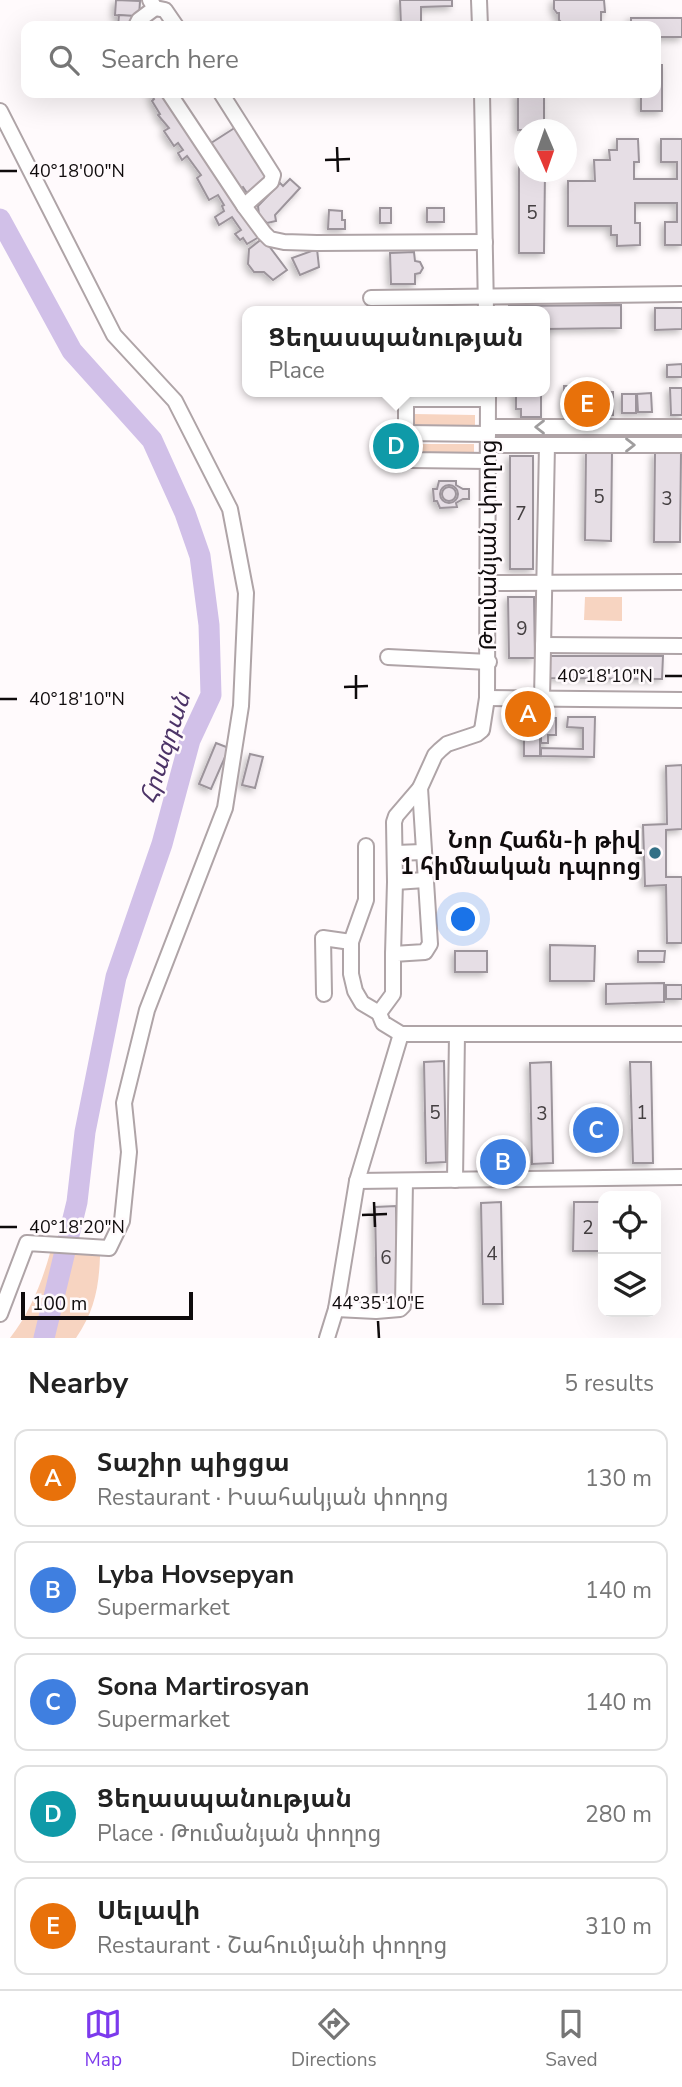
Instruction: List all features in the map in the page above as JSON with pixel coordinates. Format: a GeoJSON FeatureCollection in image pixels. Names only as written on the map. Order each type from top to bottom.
{"type":"FeatureCollection","features":[{"type":"Feature","properties":{"kind":"street"},"geometry":{"type":"LineString","coordinates":[[480,0],[480,21]]}},
{"type":"Feature","properties":{"kind":"street"},"geometry":{"type":"LineString","coordinates":[[138,21],[152,4],[165,10],[173,21]]}},
{"type":"Feature","properties":{"kind":"street"},"geometry":{"type":"LineString","coordinates":[[172,98],[244,206],[270,239],[284,243],[485,243]]}},
{"type":"Feature","properties":{"kind":"street"},"geometry":{"type":"LineString","coordinates":[[224,98],[274,175],[271,182],[244,206]]}},
{"type":"Feature","properties":{"kind":"street"},"geometry":{"type":"LineString","coordinates":[[482,98],[486,304]]}},
{"type":"Feature","properties":{"kind":"street"},"geometry":{"type":"LineString","coordinates":[[0,110],[114,335],[175,401],[230,509],[246,593],[241,706],[225,808],[147,1010],[124,1102],[130,1152],[122,1221],[109,1248],[27,1243],[0,1314]]}},
{"type":"Feature","properties":{"kind":"street"},"geometry":{"type":"LineString","coordinates":[[371,298],[486,304],[682,294]]}},
{"type":"Feature","properties":{"kind":"street"},"geometry":{"type":"LineString","coordinates":[[448,397],[409,399],[406,403],[406,456],[412,460],[488,461]]}},
{"type":"Feature","properties":{"kind":"street","name":"Թումանյան փողոց"},"geometry":{"type":"LineString","coordinates":[[420,788],[440,750],[447,744],[482,730],[489,662],[488,397]]}},
{"type":"Feature","properties":{"kind":"street"},"geometry":{"type":"LineString","coordinates":[[406,433],[488,435],[682,428]]}},
{"type":"Feature","properties":{"kind":"street"},"geometry":{"type":"LineString","coordinates":[[488,435],[547,446],[682,445]]}},
{"type":"Feature","properties":{"kind":"street"},"geometry":{"type":"LineString","coordinates":[[542,699],[547,446]]}},
{"type":"Feature","properties":{"kind":"street"},"geometry":{"type":"LineString","coordinates":[[489,583],[682,582]]}},
{"type":"Feature","properties":{"kind":"street"},"geometry":{"type":"LineString","coordinates":[[543,645],[682,646]]}},
{"type":"Feature","properties":{"kind":"street"},"geometry":{"type":"LineString","coordinates":[[388,657],[489,662]]}},
{"type":"Feature","properties":{"kind":"street"},"geometry":{"type":"LineString","coordinates":[[487,698],[682,700]]}},
{"type":"Feature","properties":{"kind":"street"},"geometry":{"type":"LineString","coordinates":[[393,954],[425,952],[430,944],[420,788]]}},
{"type":"Feature","properties":{"kind":"street"},"geometry":{"type":"LineString","coordinates":[[379,1013],[393,995],[394,822],[420,788]]}},
{"type":"Feature","properties":{"kind":"street"},"geometry":{"type":"LineString","coordinates":[[366,846],[366,900],[351,942],[351,974],[355,991],[362,1003],[379,1013],[383,1023],[401,1034],[682,1034]]}},
{"type":"Feature","properties":{"kind":"street"},"geometry":{"type":"LineString","coordinates":[[395,853],[423,852]]}},
{"type":"Feature","properties":{"kind":"street"},"geometry":{"type":"LineString","coordinates":[[395,882],[425,880]]}},
{"type":"Feature","properties":{"kind":"street"},"geometry":{"type":"LineString","coordinates":[[324,994],[323,938],[351,942]]}},
{"type":"Feature","properties":{"kind":"street"},"geometry":{"type":"LineString","coordinates":[[327,1338],[335,1309],[357,1181],[401,1034]]}},
{"type":"Feature","properties":{"kind":"street"},"geometry":{"type":"LineString","coordinates":[[455,1180],[457,1034]]}},
{"type":"Feature","properties":{"kind":"street"},"geometry":{"type":"LineString","coordinates":[[357,1181],[682,1177]]}},
{"type":"Feature","properties":{"kind":"street"},"geometry":{"type":"LineString","coordinates":[[335,1309],[400,1310],[403,1306],[405,1181]]}},
{"type":"Feature","properties":{"kind":"shaded area"},"geometry":{"type":"Polygon","coordinates":[[[414,414],[475,415],[475,428],[414,428],[414,414]]]}},
{"type":"Feature","properties":{"kind":"shaded area"},"geometry":{"type":"Polygon","coordinates":[[[413,444],[474,444],[474,458],[413,457],[413,444]]]}},
{"type":"Feature","properties":{"kind":"shaded area"},"geometry":{"type":"Polygon","coordinates":[[[585,597],[622,597],[622,621],[584,620],[585,597]]]}},
{"type":"Feature","properties":{"kind":"shaded area"},"geometry":{"type":"Polygon","coordinates":[[[89,1252],[100,1256],[98,1279],[91,1309],[76,1338],[10,1338],[34,1298],[50,1253],[89,1252]]]}},
{"type":"Feature","properties":{"kind":"building"},"geometry":{"type":"Polygon","coordinates":[[[116,0],[140,1],[139,17],[115,15],[116,0]]]}},
{"type":"Feature","properties":{"kind":"building"},"geometry":{"type":"Polygon","coordinates":[[[400,0],[452,0],[452,6],[421,7],[421,21],[401,21],[400,0]]]}},
{"type":"Feature","properties":{"kind":"building"},"geometry":{"type":"Polygon","coordinates":[[[554,0],[604,0],[605,12],[601,12],[601,21],[560,21],[559,13],[554,9],[554,0]]]}},
{"type":"Feature","properties":{"kind":"building"},"geometry":{"type":"Polygon","coordinates":[[[119,15],[136,16],[136,21],[118,21],[119,15]]]}},
{"type":"Feature","properties":{"kind":"building"},"geometry":{"type":"Polygon","coordinates":[[[631,18],[682,18],[682,37],[661,37],[661,21],[631,21],[631,18]]]}},
{"type":"Feature","properties":{"kind":"building"},"geometry":{"type":"Polygon","coordinates":[[[662,65],[662,111],[641,111],[641,98],[661,98],[662,65]]]}},
{"type":"Feature","properties":{"kind":"building"},"geometry":{"type":"Polygon","coordinates":[[[168,98],[259,237],[247,244],[243,238],[240,240],[235,234],[241,230],[232,217],[219,225],[215,217],[224,211],[224,205],[218,195],[209,200],[197,178],[201,175],[187,156],[182,160],[178,153],[183,150],[178,143],[174,146],[164,131],[169,128],[158,115],[160,114],[152,101],[168,98]]]}},
{"type":"Feature","properties":{"kind":"building"},"geometry":{"type":"Polygon","coordinates":[[[518,98],[544,98],[544,119],[518,119],[518,98]]]}},
{"type":"Feature","properties":{"kind":"building"},"geometry":{"type":"Polygon","coordinates":[[[236,127],[270,178],[247,193],[243,187],[238,190],[208,145],[236,127]]]}},
{"type":"Feature","properties":{"kind":"building"},"geometry":{"type":"Polygon","coordinates":[[[617,139],[638,139],[639,162],[634,162],[634,179],[677,179],[677,162],[661,162],[661,139],[682,139],[682,245],[665,245],[665,222],[677,222],[677,203],[635,203],[635,223],[640,223],[640,245],[617,246],[617,235],[611,235],[611,226],[568,226],[568,182],[595,181],[594,160],[610,160],[609,150],[617,150],[617,139]]]}},
{"type":"Feature","properties":{"kind":"building"},"geometry":{"type":"Polygon","coordinates":[[[290,179],[300,188],[275,215],[276,221],[267,223],[259,215],[258,206],[280,183],[283,186],[290,179]]]}},
{"type":"Feature","properties":{"kind":"building"},"geometry":{"type":"Polygon","coordinates":[[[519,182],[545,182],[544,253],[519,253],[519,182]]]}},
{"type":"Feature","properties":{"kind":"building"},"geometry":{"type":"Polygon","coordinates":[[[380,208],[391,208],[391,223],[380,223],[380,208]]]}},
{"type":"Feature","properties":{"kind":"building"},"geometry":{"type":"Polygon","coordinates":[[[427,208],[444,208],[444,222],[427,222],[427,208]]]}},
{"type":"Feature","properties":{"kind":"building"},"geometry":{"type":"Polygon","coordinates":[[[329,210],[342,211],[345,229],[328,229],[329,210]]]}},
{"type":"Feature","properties":{"kind":"building"},"geometry":{"type":"Polygon","coordinates":[[[263,238],[287,270],[273,280],[264,272],[254,272],[248,264],[249,249],[263,238]]]}},
{"type":"Feature","properties":{"kind":"building"},"geometry":{"type":"Polygon","coordinates":[[[317,249],[319,267],[300,275],[292,258],[317,249]]]}},
{"type":"Feature","properties":{"kind":"building"},"geometry":{"type":"Polygon","coordinates":[[[414,252],[415,261],[420,262],[423,268],[420,273],[415,274],[415,284],[391,284],[390,253],[414,252]]]}},
{"type":"Feature","properties":{"kind":"building"},"geometry":{"type":"Polygon","coordinates":[[[621,305],[621,328],[550,329],[550,306],[509,306],[621,305]]]}},
{"type":"Feature","properties":{"kind":"building"},"geometry":{"type":"Polygon","coordinates":[[[655,308],[682,308],[682,329],[655,330],[655,308]]]}},
{"type":"Feature","properties":{"kind":"building"},"geometry":{"type":"Polygon","coordinates":[[[682,364],[682,377],[667,377],[667,365],[682,364]]]}},
{"type":"Feature","properties":{"kind":"building"},"geometry":{"type":"Polygon","coordinates":[[[564,386],[573,386],[573,393],[613,392],[613,415],[564,415],[564,386]]]}},
{"type":"Feature","properties":{"kind":"building"},"geometry":{"type":"Polygon","coordinates":[[[670,388],[682,388],[682,415],[671,415],[670,388]]]}},
{"type":"Feature","properties":{"kind":"building"},"geometry":{"type":"Polygon","coordinates":[[[651,393],[652,412],[638,412],[637,394],[651,393]]]}},
{"type":"Feature","properties":{"kind":"building"},"geometry":{"type":"Polygon","coordinates":[[[622,394],[636,394],[636,413],[622,413],[622,394]]]}},
{"type":"Feature","properties":{"kind":"building"},"geometry":{"type":"Polygon","coordinates":[[[516,397],[541,397],[541,417],[521,417],[521,409],[516,409],[516,397]]]}},
{"type":"Feature","properties":{"kind":"building"},"geometry":{"type":"Polygon","coordinates":[[[586,451],[612,451],[611,541],[585,540],[586,451]]]}},
{"type":"Feature","properties":{"kind":"building"},"geometry":{"type":"Polygon","coordinates":[[[655,453],[681,453],[680,542],[654,542],[655,453]]]}},
{"type":"Feature","properties":{"kind":"building"},"geometry":{"type":"Polygon","coordinates":[[[510,456],[533,456],[533,569],[510,569],[510,456]]]}},
{"type":"Feature","properties":{"kind":"building"},"geometry":{"type":"Polygon","coordinates":[[[439,481],[456,481],[456,485],[469,489],[469,499],[456,503],[457,507],[440,508],[437,501],[434,501],[433,489],[437,489],[439,481]]]}},
{"type":"Feature","properties":{"kind":"building"},"geometry":{"type":"Polygon","coordinates":[[[449,485],[455,488],[458,494],[455,500],[449,503],[443,500],[440,494],[443,488],[449,485]]]}},
{"type":"Feature","properties":{"kind":"building"},"geometry":{"type":"Polygon","coordinates":[[[446,487],[452,487],[456,494],[452,501],[446,501],[442,497],[442,491],[446,487]]]}},
{"type":"Feature","properties":{"kind":"building"},"geometry":{"type":"Polygon","coordinates":[[[508,597],[534,597],[535,658],[509,658],[508,597]]]}},
{"type":"Feature","properties":{"kind":"building"},"geometry":{"type":"Polygon","coordinates":[[[550,656],[663,656],[662,679],[550,678],[550,656]]]}},
{"type":"Feature","properties":{"kind":"building"},"geometry":{"type":"Polygon","coordinates":[[[568,717],[595,717],[594,757],[541,756],[541,748],[583,749],[583,728],[567,727],[568,717]]]}},
{"type":"Feature","properties":{"kind":"building"},"geometry":{"type":"Polygon","coordinates":[[[541,718],[556,718],[556,735],[548,735],[548,743],[541,743],[541,718]]]}},
{"type":"Feature","properties":{"kind":"building"},"geometry":{"type":"Polygon","coordinates":[[[524,721],[540,722],[540,756],[524,756],[524,721]]]}},
{"type":"Feature","properties":{"kind":"building"},"geometry":{"type":"Polygon","coordinates":[[[216,743],[229,748],[211,789],[199,784],[216,743]]]}},
{"type":"Feature","properties":{"kind":"building"},"geometry":{"type":"Polygon","coordinates":[[[250,754],[263,757],[255,788],[242,785],[250,754]]]}},
{"type":"Feature","properties":{"kind":"building","name":"Նոր Հաճն-ի թիվ 1 հիմնական դպրոց"},"geometry":{"type":"Polygon","coordinates":[[[682,765],[682,829],[666,830],[666,877],[682,877],[682,943],[667,943],[666,885],[645,886],[643,825],[667,824],[666,766],[682,765]]]}},
{"type":"Feature","properties":{"kind":"building"},"geometry":{"type":"Polygon","coordinates":[[[550,945],[595,946],[594,981],[550,981],[550,945]]]}},
{"type":"Feature","properties":{"kind":"building"},"geometry":{"type":"Polygon","coordinates":[[[455,951],[487,951],[487,972],[455,972],[455,951]]]}},
{"type":"Feature","properties":{"kind":"building"},"geometry":{"type":"Polygon","coordinates":[[[638,951],[665,951],[664,962],[638,962],[638,951]]]}},
{"type":"Feature","properties":{"kind":"building"},"geometry":{"type":"Polygon","coordinates":[[[664,983],[664,1002],[606,1004],[606,984],[664,983]]]}},
{"type":"Feature","properties":{"kind":"building"},"geometry":{"type":"Polygon","coordinates":[[[666,985],[682,985],[682,999],[666,999],[666,985]]]}},
{"type":"Feature","properties":{"kind":"building"},"geometry":{"type":"Polygon","coordinates":[[[444,1061],[446,1162],[426,1163],[424,1062],[444,1061]]]}},
{"type":"Feature","properties":{"kind":"building"},"geometry":{"type":"Polygon","coordinates":[[[551,1062],[553,1163],[532,1164],[530,1063],[551,1062]]]}},
{"type":"Feature","properties":{"kind":"building"},"geometry":{"type":"Polygon","coordinates":[[[630,1062],[651,1062],[653,1163],[633,1163],[630,1062]]]}},
{"type":"Feature","properties":{"kind":"building"},"geometry":{"type":"Polygon","coordinates":[[[501,1202],[503,1304],[483,1304],[481,1203],[501,1202]]]}},
{"type":"Feature","properties":{"kind":"building"},"geometry":{"type":"Polygon","coordinates":[[[574,1202],[598,1202],[598,1251],[573,1251],[574,1202]]]}},
{"type":"Feature","properties":{"kind":"building"},"geometry":{"type":"Polygon","coordinates":[[[396,1206],[398,1307],[377,1308],[375,1207],[396,1206]]]}},
{"type":"Feature","properties":{"kind":"waterway","name":"Հրազդան"},"geometry":{"type":"LineString","coordinates":[[0,219],[72,351],[152,440],[185,513],[200,556],[209,625],[211,695],[190,740],[162,844],[116,977],[85,1132],[77,1202],[44,1338]]}},
{"type":"Feature","properties":{"kind":"place","name":"Սելավի"},"geometry":{"type":"Point","coordinates":[587,404]}},
{"type":"Feature","properties":{"kind":"place","name":"Ցեղասպանության"},"geometry":{"type":"Point","coordinates":[396,446]}},
{"type":"Feature","properties":{"kind":"place","name":"Տաշիր պիցցա"},"geometry":{"type":"Point","coordinates":[528,714]}},
{"type":"Feature","properties":{"kind":"place","name":"Նոր Հաճն-ի թիվ 1 հիմնական դպրոց"},"geometry":{"type":"Point","coordinates":[655,853]}},
{"type":"Feature","properties":{"kind":"place","name":"Sona Martirosyan"},"geometry":{"type":"Point","coordinates":[596,1130]}},
{"type":"Feature","properties":{"kind":"place","name":"Lyba Hovsepyan"},"geometry":{"type":"Point","coordinates":[503,1162]}}]}
